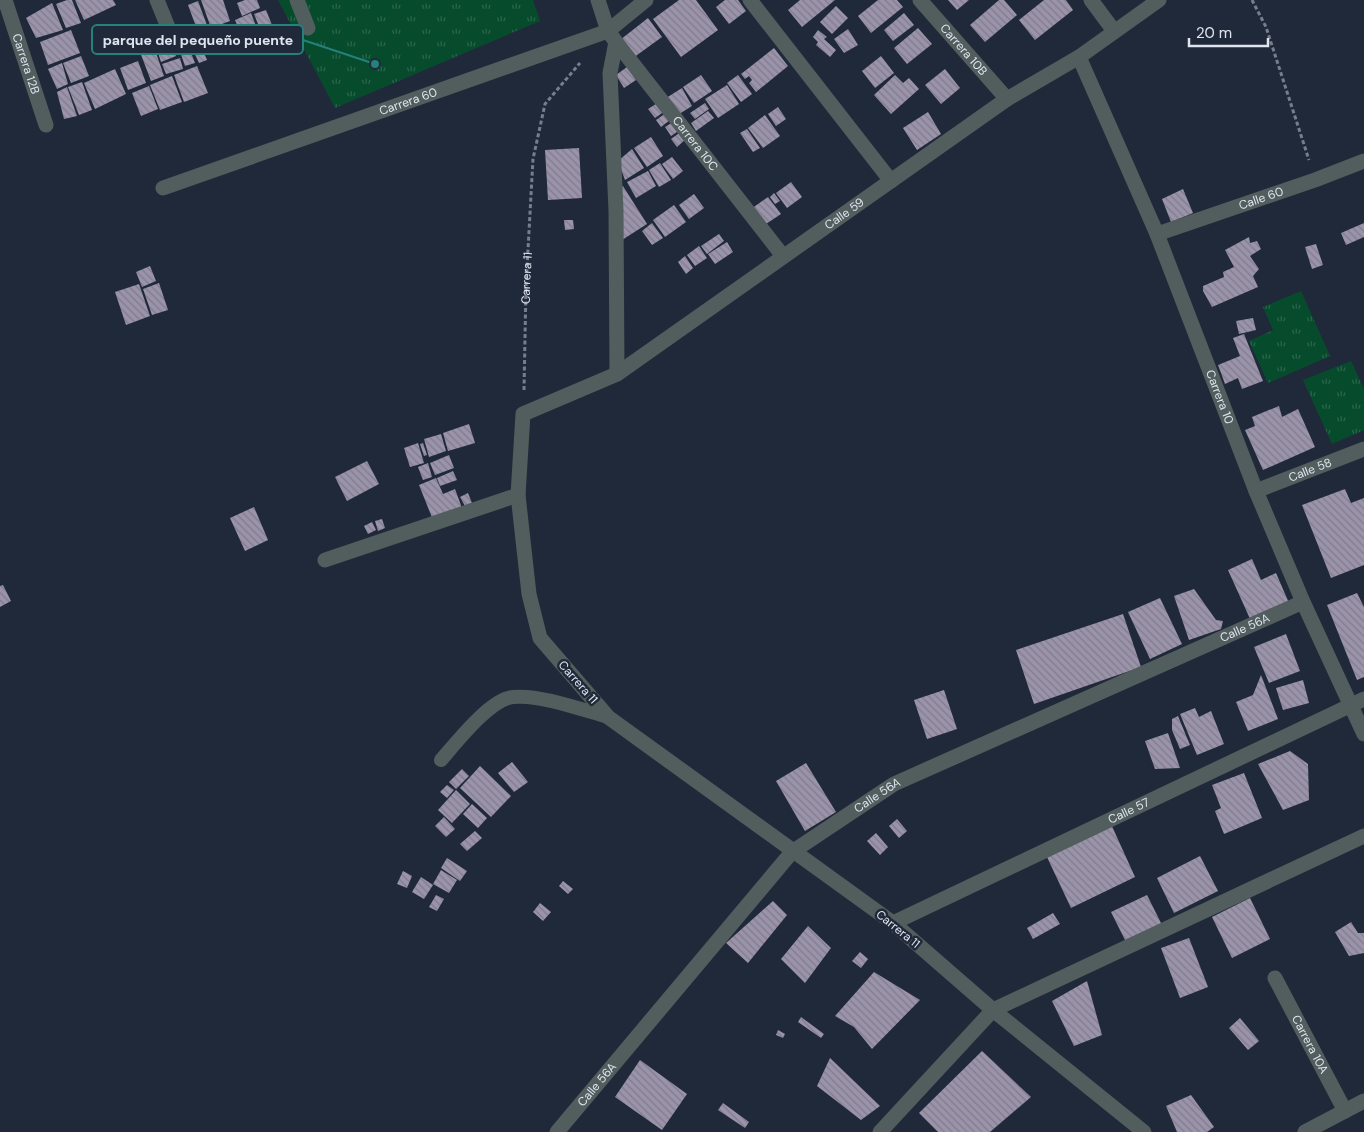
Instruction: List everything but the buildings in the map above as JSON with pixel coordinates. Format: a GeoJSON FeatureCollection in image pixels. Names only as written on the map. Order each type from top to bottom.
{"type":"FeatureCollection","features":[{"type":"Feature","properties":{"kind":"street"},"geometry":{"type":"LineString","coordinates":[[157,0],[172,37]]}},
{"type":"Feature","properties":{"kind":"street"},"geometry":{"type":"LineString","coordinates":[[297,0],[308,28]]}},
{"type":"Feature","properties":{"kind":"street"},"geometry":{"type":"LineString","coordinates":[[598,0],[612,36],[610,73],[616,211],[617,374]]}},
{"type":"Feature","properties":{"kind":"street","name":"Carrera 60"},"geometry":{"type":"LineString","coordinates":[[163,188],[612,36],[646,0]]}},
{"type":"Feature","properties":{"kind":"street"},"geometry":{"type":"LineString","coordinates":[[750,0],[891,181]]}},
{"type":"Feature","properties":{"kind":"street","name":"Carrera 10B"},"geometry":{"type":"LineString","coordinates":[[920,0],[1007,99]]}},
{"type":"Feature","properties":{"kind":"street"},"geometry":{"type":"LineString","coordinates":[[1092,0],[1114,31]]}},
{"type":"Feature","properties":{"kind":"street","name":"Calle 59"},"geometry":{"type":"LineString","coordinates":[[523,414],[617,374],[1007,99],[1079,57],[1159,0]]}},
{"type":"Feature","properties":{"kind":"street","name":"Carrera 12B"},"geometry":{"type":"LineString","coordinates":[[6,3],[46,125]]}},
{"type":"Feature","properties":{"kind":"street","name":"Carrera 10C"},"geometry":{"type":"LineString","coordinates":[[612,36],[783,256]]}},
{"type":"Feature","properties":{"kind":"street","name":"Carrera 10"},"geometry":{"type":"LineString","coordinates":[[1079,57],[1157,234],[1256,491],[1303,602],[1358,702],[1364,734]]}},
{"type":"Feature","properties":{"kind":"street","name":"Calle 60"},"geometry":{"type":"LineString","coordinates":[[1157,234],[1315,180],[1364,161]]}},
{"type":"Feature","properties":{"kind":"street","name":"Carrera 11"},"geometry":{"type":"LineString","coordinates":[[523,414],[518,495],[529,594],[540,638],[608,717],[667,757],[792,852],[893,923],[992,1010],[1144,1132]]}},
{"type":"Feature","properties":{"kind":"street","name":"Calle 58"},"geometry":{"type":"LineString","coordinates":[[1256,491],[1364,449]]}},
{"type":"Feature","properties":{"kind":"street"},"geometry":{"type":"LineString","coordinates":[[325,560],[518,495]]}},
{"type":"Feature","properties":{"kind":"street","name":"Calle 56A"},"geometry":{"type":"LineString","coordinates":[[557,1132],[792,852],[894,784],[1303,602]]}},
{"type":"Feature","properties":{"kind":"street","name":"Calle 57"},"geometry":{"type":"LineString","coordinates":[[893,923],[1358,702]]}},
{"type":"Feature","properties":{"kind":"street"},"geometry":{"type":"LineString","coordinates":[[880,1132],[992,1010],[1364,836]]}},
{"type":"Feature","properties":{"kind":"street","name":"Carrera 10A"},"geometry":{"type":"LineString","coordinates":[[1274,978],[1345,1111]]}},
{"type":"Feature","properties":{"kind":"street"},"geometry":{"type":"LineString","coordinates":[[1305,1132],[1364,1101]]}},
{"type":"Feature","properties":{"kind":"lane"},"geometry":{"type":"LineString","coordinates":[[441,760],[485,712],[512,697],[545,701],[608,717]]}},
{"type":"Feature","properties":{"kind":"path"},"geometry":{"type":"LineString","coordinates":[[1252,0],[1266,27],[1315,180]]}},
{"type":"Feature","properties":{"kind":"path","name":"Carrera 11"},"geometry":{"type":"LineString","coordinates":[[523,414],[526,286],[533,159],[546,104],[583,60]]}},
{"type":"Feature","properties":{"kind":"green space"},"geometry":{"type":"Polygon","coordinates":[[[278,0],[533,0],[540,21],[335,108],[278,0]]]}},
{"type":"Feature","properties":{"kind":"green space"},"geometry":{"type":"Polygon","coordinates":[[[1301,291],[1330,356],[1268,383],[1249,341],[1273,330],[1263,307],[1301,291]]]}},
{"type":"Feature","properties":{"kind":"green space"},"geometry":{"type":"Polygon","coordinates":[[[1351,361],[1364,389],[1364,430],[1332,444],[1303,380],[1351,361]]]}},
{"type":"Feature","properties":{"kind":"place","name":"parque del pequeño puente"},"geometry":{"type":"Point","coordinates":[375,64]}}]}
